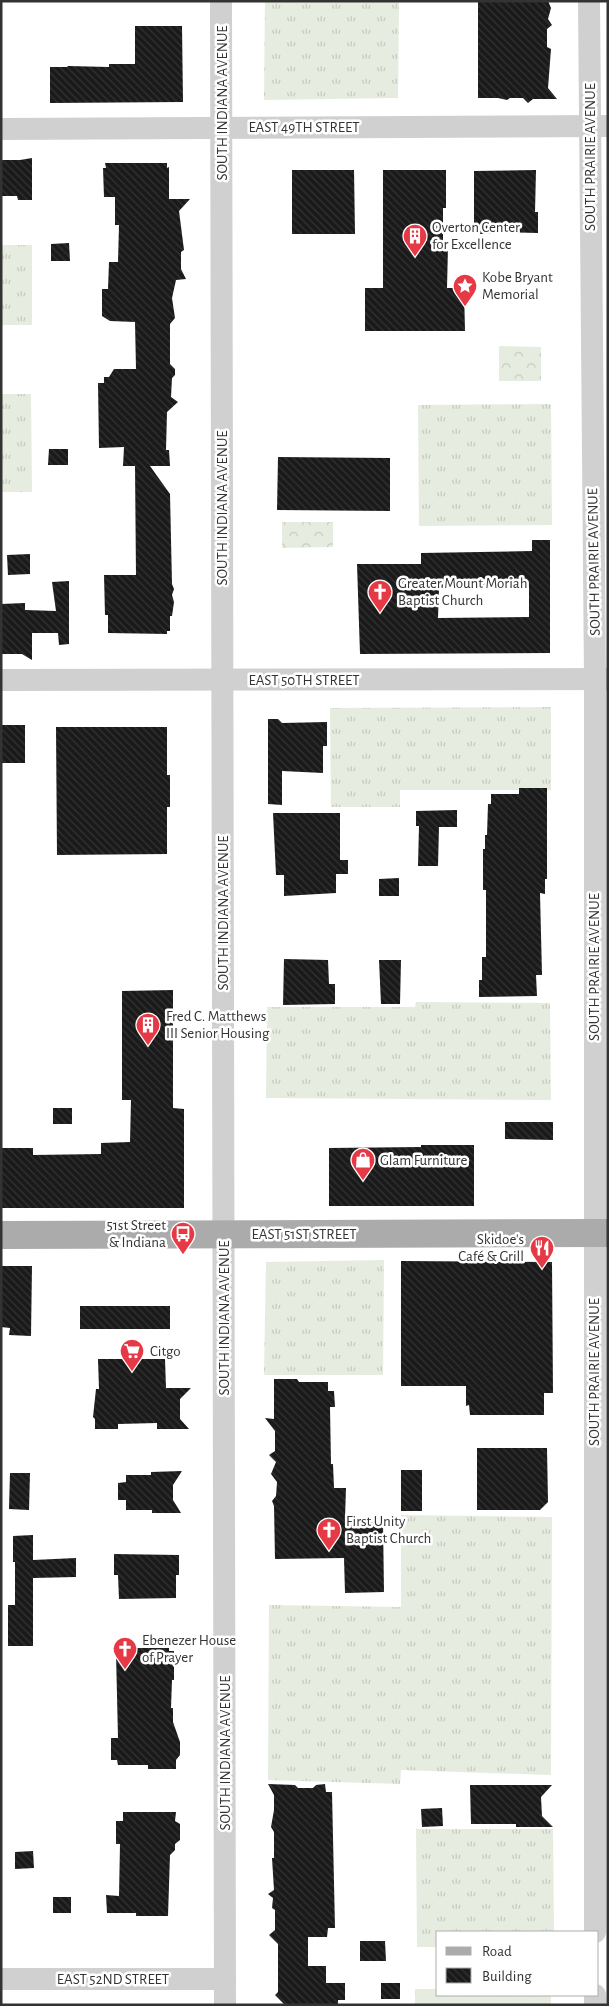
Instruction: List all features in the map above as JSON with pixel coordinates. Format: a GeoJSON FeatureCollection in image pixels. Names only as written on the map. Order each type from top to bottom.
{"type":"FeatureCollection","features":[{"type":"Feature","properties":{"kind":"main road","name":"EAST 51ST STREET"},"geometry":{"type":"LineString","coordinates":[[1,1235],[601,1232]]}},
{"type":"Feature","properties":{"kind":"street","name":"SOUTH INDIANA AVENUE"},"geometry":{"type":"LineString","coordinates":[[222,1],[225,2005]]}},
{"type":"Feature","properties":{"kind":"street","name":"SOUTH PRAIRIE AVENUE"},"geometry":{"type":"LineString","coordinates":[[589,1],[598,126],[601,679],[601,1232],[595,1931]]}},
{"type":"Feature","properties":{"kind":"street","name":"EAST 49TH STREET"},"geometry":{"type":"LineString","coordinates":[[1,129],[598,126]]}},
{"type":"Feature","properties":{"kind":"street","name":"EAST 50TH STREET"},"geometry":{"type":"LineString","coordinates":[[1,680],[601,679]]}},
{"type":"Feature","properties":{"kind":"street","name":"EAST 52ND STREET"},"geometry":{"type":"LineString","coordinates":[[1,1979],[225,1979]]}},
{"type":"Feature","properties":{"kind":"green space"},"geometry":{"type":"Polygon","coordinates":[[[265,1],[399,1],[398,98],[264,100],[265,1]]]}},
{"type":"Feature","properties":{"kind":"green space"},"geometry":{"type":"Polygon","coordinates":[[[1,245],[32,245],[32,325],[1,325],[1,245]]]}},
{"type":"Feature","properties":{"kind":"green space"},"geometry":{"type":"Polygon","coordinates":[[[499,346],[541,347],[541,381],[499,381],[499,346]]]}},
{"type":"Feature","properties":{"kind":"green space"},"geometry":{"type":"Polygon","coordinates":[[[1,394],[31,394],[32,492],[1,492],[1,394]]]}},
{"type":"Feature","properties":{"kind":"green space"},"geometry":{"type":"Polygon","coordinates":[[[551,404],[552,525],[419,526],[418,405],[551,404]]]}},
{"type":"Feature","properties":{"kind":"green space"},"geometry":{"type":"Polygon","coordinates":[[[282,522],[333,522],[333,547],[282,548],[282,522]]]}},
{"type":"Feature","properties":{"kind":"green space"},"geometry":{"type":"Polygon","coordinates":[[[551,707],[551,790],[400,790],[400,807],[331,807],[330,708],[551,707]]]}},
{"type":"Feature","properties":{"kind":"green space"},"geometry":{"type":"Polygon","coordinates":[[[416,1002],[550,1003],[551,1100],[266,1098],[267,1007],[415,1007],[416,1002]]]}},
{"type":"Feature","properties":{"kind":"green space"},"geometry":{"type":"Polygon","coordinates":[[[384,1260],[383,1375],[264,1375],[266,1262],[384,1260]]]}},
{"type":"Feature","properties":{"kind":"green space"},"geometry":{"type":"Polygon","coordinates":[[[401,1515],[552,1517],[551,1775],[401,1770],[400,1784],[268,1780],[269,1605],[401,1607],[401,1515]]]}},
{"type":"Feature","properties":{"kind":"green space"},"geometry":{"type":"Polygon","coordinates":[[[416,1829],[553,1829],[554,1931],[436,1931],[436,1947],[417,1947],[416,1829]]]}},
{"type":"Feature","properties":{"kind":"green space"},"geometry":{"type":"Polygon","coordinates":[[[415,1989],[436,1989],[436,1996],[551,1996],[551,2005],[415,2005],[415,1989]]]}},
{"type":"Feature","properties":{"kind":"building"},"geometry":{"type":"Polygon","coordinates":[[[478,1],[548,1],[551,8],[548,19],[552,25],[547,29],[547,47],[551,49],[548,88],[557,99],[533,99],[528,103],[523,98],[510,98],[507,100],[478,98],[478,1]]]}},
{"type":"Feature","properties":{"kind":"building"},"geometry":{"type":"Polygon","coordinates":[[[135,26],[182,26],[183,102],[50,103],[50,67],[109,67],[109,64],[135,64],[135,26]]]}},
{"type":"Feature","properties":{"kind":"building"},"geometry":{"type":"Polygon","coordinates":[[[32,158],[32,200],[18,200],[17,196],[2,196],[1,160],[32,158]]]}},
{"type":"Feature","properties":{"kind":"building"},"geometry":{"type":"Polygon","coordinates":[[[105,163],[167,163],[167,168],[169,167],[169,199],[190,199],[179,211],[184,250],[181,252],[181,269],[186,279],[176,280],[172,298],[175,318],[170,324],[170,364],[175,369],[175,375],[172,378],[171,397],[178,402],[167,412],[166,450],[169,450],[170,466],[150,466],[170,494],[172,584],[174,589],[172,595],[174,602],[172,616],[170,616],[170,631],[167,631],[167,634],[108,633],[108,615],[105,615],[104,575],[136,575],[135,466],[123,466],[124,447],[99,448],[98,383],[104,383],[104,377],[109,377],[114,369],[136,369],[135,322],[110,321],[102,316],[102,289],[108,289],[109,262],[118,262],[119,225],[115,225],[115,197],[104,197],[103,168],[106,168],[105,163]]]}},
{"type":"Feature","properties":{"kind":"building"},"geometry":{"type":"Polygon","coordinates":[[[292,170],[354,170],[355,234],[292,234],[292,170]]]}},
{"type":"Feature","properties":{"kind":"building"},"geometry":{"type":"Polygon","coordinates":[[[383,170],[446,170],[446,208],[443,208],[443,247],[448,247],[447,288],[464,288],[465,331],[365,331],[365,288],[383,288],[383,170]]]}},
{"type":"Feature","properties":{"kind":"building"},"geometry":{"type":"Polygon","coordinates":[[[536,170],[535,212],[538,212],[538,233],[494,232],[494,234],[474,234],[474,171],[536,170]]]}},
{"type":"Feature","properties":{"kind":"building"},"geometry":{"type":"Polygon","coordinates":[[[69,243],[70,261],[51,261],[51,244],[69,243]]]}},
{"type":"Feature","properties":{"kind":"building"},"geometry":{"type":"Polygon","coordinates":[[[49,449],[68,449],[68,465],[48,465],[49,449]]]}},
{"type":"Feature","properties":{"kind":"building"},"geometry":{"type":"Polygon","coordinates":[[[278,457],[390,458],[390,511],[277,510],[278,457]]]}},
{"type":"Feature","properties":{"kind":"building"},"geometry":{"type":"Polygon","coordinates":[[[532,540],[550,540],[550,653],[360,654],[357,564],[421,564],[421,553],[532,551],[532,540]],[[529,587],[439,588],[438,618],[529,617],[529,587]]]}},
{"type":"Feature","properties":{"kind":"building"},"geometry":{"type":"Polygon","coordinates":[[[30,554],[30,574],[8,575],[7,555],[30,554]]]}},
{"type":"Feature","properties":{"kind":"building"},"geometry":{"type":"Polygon","coordinates":[[[69,581],[69,644],[59,645],[58,633],[32,633],[32,660],[22,654],[1,654],[1,604],[25,603],[25,610],[56,611],[52,582],[69,581]]]}},
{"type":"Feature","properties":{"kind":"building"},"geometry":{"type":"Polygon","coordinates":[[[268,719],[278,719],[282,723],[327,722],[327,746],[323,746],[323,773],[282,771],[282,805],[268,804],[268,719]]]}},
{"type":"Feature","properties":{"kind":"building"},"geometry":{"type":"Polygon","coordinates":[[[1,725],[25,725],[25,763],[1,763],[1,725]]]}},
{"type":"Feature","properties":{"kind":"building"},"geometry":{"type":"Polygon","coordinates":[[[56,727],[167,727],[167,775],[170,775],[170,807],[167,807],[167,854],[57,855],[56,727]]]}},
{"type":"Feature","properties":{"kind":"building"},"geometry":{"type":"Polygon","coordinates":[[[519,788],[547,788],[547,879],[545,879],[545,894],[540,893],[542,975],[536,975],[537,996],[479,997],[479,980],[482,980],[482,957],[486,957],[486,890],[483,890],[483,849],[485,849],[485,835],[487,835],[488,804],[491,804],[491,794],[519,794],[519,788]]]}},
{"type":"Feature","properties":{"kind":"building"},"geometry":{"type":"Polygon","coordinates":[[[457,810],[457,827],[439,827],[438,866],[418,866],[419,826],[416,826],[416,811],[457,810]]]}},
{"type":"Feature","properties":{"kind":"building"},"geometry":{"type":"Polygon","coordinates":[[[273,813],[340,813],[340,860],[348,860],[348,874],[336,874],[336,893],[284,896],[284,875],[276,875],[273,813]]]}},
{"type":"Feature","properties":{"kind":"building"},"geometry":{"type":"Polygon","coordinates":[[[399,878],[399,896],[379,896],[379,879],[399,878]]]}},
{"type":"Feature","properties":{"kind":"building"},"geometry":{"type":"Polygon","coordinates":[[[284,959],[328,960],[329,984],[335,984],[335,1004],[283,1005],[284,959]]]}},
{"type":"Feature","properties":{"kind":"building"},"geometry":{"type":"Polygon","coordinates":[[[379,960],[401,960],[400,1004],[381,1004],[379,960]]]}},
{"type":"Feature","properties":{"kind":"building"},"geometry":{"type":"Polygon","coordinates":[[[173,990],[173,1108],[184,1109],[184,1208],[1,1208],[1,1148],[33,1148],[33,1155],[101,1154],[101,1143],[130,1142],[131,1100],[122,1100],[122,991],[173,990]]]}},
{"type":"Feature","properties":{"kind":"building"},"geometry":{"type":"Polygon","coordinates":[[[53,1108],[72,1108],[72,1124],[53,1124],[53,1108]]]}},
{"type":"Feature","properties":{"kind":"building"},"geometry":{"type":"Polygon","coordinates":[[[505,1122],[553,1122],[553,1140],[505,1139],[505,1122]]]}},
{"type":"Feature","properties":{"kind":"building"},"geometry":{"type":"Polygon","coordinates":[[[421,1145],[474,1145],[474,1206],[329,1206],[329,1148],[421,1147],[421,1145]]]}},
{"type":"Feature","properties":{"kind":"building"},"geometry":{"type":"Polygon","coordinates":[[[401,1261],[552,1262],[553,1393],[544,1393],[544,1415],[470,1415],[469,1405],[466,1406],[466,1386],[401,1386],[401,1261]]]}},
{"type":"Feature","properties":{"kind":"building"},"geometry":{"type":"Polygon","coordinates":[[[1,1266],[32,1266],[31,1336],[9,1335],[10,1328],[1,1327],[1,1266]]]}},
{"type":"Feature","properties":{"kind":"building","name":"Citgo"},"geometry":{"type":"Polygon","coordinates":[[[80,1306],[170,1306],[170,1329],[80,1329],[80,1306]]]}},
{"type":"Feature","properties":{"kind":"building"},"geometry":{"type":"Polygon","coordinates":[[[98,1359],[165,1359],[166,1388],[191,1388],[180,1399],[180,1419],[189,1429],[157,1429],[157,1423],[118,1424],[118,1429],[95,1429],[95,1419],[93,1417],[96,1389],[99,1389],[98,1359]]]}},
{"type":"Feature","properties":{"kind":"building"},"geometry":{"type":"Polygon","coordinates":[[[274,1379],[297,1379],[299,1382],[328,1382],[328,1391],[334,1391],[335,1407],[330,1407],[331,1464],[333,1464],[334,1488],[346,1488],[345,1518],[349,1518],[349,1522],[383,1521],[384,1592],[345,1593],[344,1558],[275,1559],[274,1506],[272,1501],[276,1496],[277,1482],[271,1474],[276,1462],[269,1455],[275,1451],[275,1431],[265,1418],[274,1419],[274,1379]]]}},
{"type":"Feature","properties":{"kind":"building"},"geometry":{"type":"Polygon","coordinates":[[[477,1448],[547,1448],[548,1502],[540,1510],[477,1510],[477,1448]]]}},
{"type":"Feature","properties":{"kind":"building"},"geometry":{"type":"Polygon","coordinates":[[[401,1470],[422,1470],[422,1511],[401,1511],[401,1470]]]}},
{"type":"Feature","properties":{"kind":"building"},"geometry":{"type":"Polygon","coordinates":[[[182,1471],[173,1485],[173,1500],[181,1513],[152,1513],[152,1510],[126,1510],[126,1500],[118,1500],[118,1483],[126,1482],[126,1475],[151,1475],[151,1472],[182,1471]]]}},
{"type":"Feature","properties":{"kind":"building"},"geometry":{"type":"Polygon","coordinates":[[[10,1473],[30,1473],[29,1510],[9,1509],[10,1473]]]}},
{"type":"Feature","properties":{"kind":"building"},"geometry":{"type":"Polygon","coordinates":[[[33,1535],[33,1560],[76,1558],[76,1577],[33,1578],[33,1646],[8,1646],[8,1605],[15,1605],[13,1536],[33,1535]]]}},
{"type":"Feature","properties":{"kind":"building"},"geometry":{"type":"Polygon","coordinates":[[[114,1554],[179,1555],[179,1575],[176,1575],[176,1598],[119,1599],[118,1575],[114,1575],[114,1554]]]}},
{"type":"Feature","properties":{"kind":"building"},"geometry":{"type":"Polygon","coordinates":[[[123,1648],[169,1648],[169,1651],[174,1651],[174,1680],[172,1680],[171,1708],[173,1708],[173,1722],[180,1742],[180,1755],[176,1760],[176,1769],[148,1769],[148,1765],[118,1765],[117,1760],[111,1760],[111,1738],[118,1738],[116,1653],[123,1653],[123,1648]]]}},
{"type":"Feature","properties":{"kind":"building"},"geometry":{"type":"Polygon","coordinates":[[[268,1784],[313,1788],[316,1785],[325,1784],[326,1792],[332,1792],[335,1928],[328,1928],[327,1937],[308,1937],[308,1966],[326,1966],[326,1983],[345,1983],[345,2000],[338,2000],[338,2005],[285,2005],[275,1995],[278,1992],[278,1944],[269,1935],[275,1930],[275,1910],[272,1908],[273,1898],[268,1894],[274,1890],[272,1858],[274,1858],[274,1832],[271,1827],[274,1795],[268,1784]]]}},
{"type":"Feature","properties":{"kind":"building"},"geometry":{"type":"Polygon","coordinates":[[[470,1785],[552,1785],[541,1797],[542,1816],[553,1827],[516,1827],[516,1824],[471,1824],[470,1785]]]}},
{"type":"Feature","properties":{"kind":"building"},"geometry":{"type":"Polygon","coordinates":[[[442,1808],[443,1826],[422,1827],[421,1809],[442,1808]]]}},
{"type":"Feature","properties":{"kind":"building"},"geometry":{"type":"Polygon","coordinates":[[[123,1812],[176,1812],[175,1821],[180,1824],[180,1840],[175,1844],[175,1850],[170,1855],[168,1916],[136,1916],[136,1913],[107,1913],[106,1895],[119,1896],[120,1844],[116,1844],[116,1821],[123,1821],[123,1812]]]}},
{"type":"Feature","properties":{"kind":"building"},"geometry":{"type":"Polygon","coordinates":[[[33,1851],[34,1868],[15,1869],[15,1852],[33,1851]]]}},
{"type":"Feature","properties":{"kind":"building"},"geometry":{"type":"Polygon","coordinates":[[[53,1897],[71,1897],[71,1913],[53,1913],[53,1897]]]}},
{"type":"Feature","properties":{"kind":"building"},"geometry":{"type":"Polygon","coordinates":[[[360,1941],[385,1941],[386,1961],[360,1961],[360,1941]]]}},
{"type":"Feature","properties":{"kind":"building"},"geometry":{"type":"Polygon","coordinates":[[[381,1983],[400,1983],[400,1999],[381,1999],[381,1983]]]}},
{"type":"Feature","properties":{"kind":"place","name":"Overton Center for Excellence"},"geometry":{"type":"Point","coordinates":[415,257]}},
{"type":"Feature","properties":{"kind":"place","name":"Kobe Bryant Memorial"},"geometry":{"type":"Point","coordinates":[465,307]}},
{"type":"Feature","properties":{"kind":"place","name":"Greater Mount Moriah Baptist Church"},"geometry":{"type":"Point","coordinates":[380,613]}},
{"type":"Feature","properties":{"kind":"place","name":"Fred C. Matthews III Senior Housing"},"geometry":{"type":"Point","coordinates":[148,1046]}},
{"type":"Feature","properties":{"kind":"place","name":"Glam Furniture"},"geometry":{"type":"Point","coordinates":[363,1181]}},
{"type":"Feature","properties":{"kind":"place","name":"51st Street & Indiana"},"geometry":{"type":"Point","coordinates":[183,1255]}},
{"type":"Feature","properties":{"kind":"place","name":"Skidoe's Café & Grill"},"geometry":{"type":"Point","coordinates":[542,1269]}},
{"type":"Feature","properties":{"kind":"place","name":"Citgo"},"geometry":{"type":"Point","coordinates":[132,1372]}},
{"type":"Feature","properties":{"kind":"place","name":"First Unity Baptist Church"},"geometry":{"type":"Point","coordinates":[329,1551]}},
{"type":"Feature","properties":{"kind":"place","name":"Ebenezer House of Prayer"},"geometry":{"type":"Point","coordinates":[125,1670]}}]}
